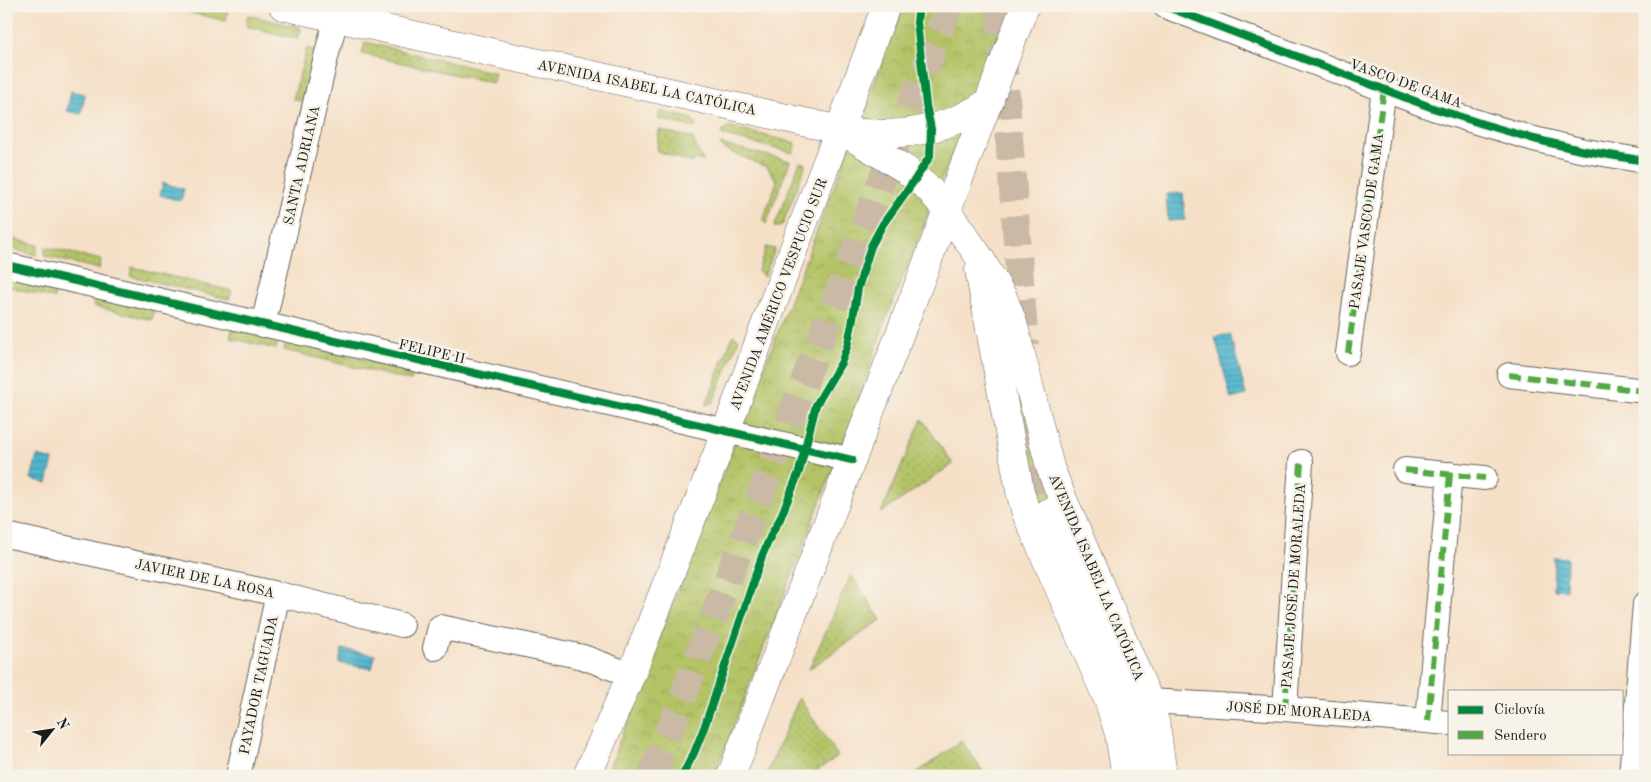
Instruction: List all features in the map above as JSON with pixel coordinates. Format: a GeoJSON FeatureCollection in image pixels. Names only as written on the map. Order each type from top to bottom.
{"type":"FeatureCollection","features":[{"type":"Feature","properties":{"kind":"main road","name":"AVENIDA ISABEL LA CATÓLICA"},"geometry":{"type":"LineString","coordinates":[[283,6],[338,12],[840,130],[905,169],[930,190],[970,242],[1003,297],[1013,322],[1050,467],[1149,701],[1156,726],[1163,776]]}},
{"type":"Feature","properties":{"kind":"main road","name":"AVENIDA AMÉRICO VESPUCIO SUR"},"geometry":{"type":"LineString","coordinates":[[587,776],[631,675],[726,431],[886,6]]}},
{"type":"Feature","properties":{"kind":"main road"},"geometry":{"type":"LineString","coordinates":[[731,776],[1026,6]]}},
{"type":"Feature","properties":{"kind":"main road"},"geometry":{"type":"LineString","coordinates":[[840,130],[861,134],[886,135],[932,129],[976,111],[990,101]]}},
{"type":"Feature","properties":{"kind":"main road","name":"AVENIDA ISABEL LA CATÓLICA"},"geometry":{"type":"LineString","coordinates":[[970,242],[979,273],[1020,491],[1026,513],[1108,702],[1119,734],[1126,776]]}},
{"type":"Feature","properties":{"kind":"main road"},"geometry":{"type":"LineString","coordinates":[[1047,513],[1123,694],[1136,730],[1144,776]]}},
{"type":"Feature","properties":{"kind":"street","name":"VASCO DE GAMA"},"geometry":{"type":"LineString","coordinates":[[1166,6],[1433,108],[1534,139],[1580,150],[1645,161]]}},
{"type":"Feature","properties":{"kind":"street","name":"SANTA ADRIANA"},"geometry":{"type":"LineString","coordinates":[[264,324],[338,12]]}},
{"type":"Feature","properties":{"kind":"street","name":"PASAJE VASCO DE GAMA"},"geometry":{"type":"LineString","coordinates":[[1348,353],[1384,89]]}},
{"type":"Feature","properties":{"kind":"street","name":"FELIPE II"},"geometry":{"type":"LineString","coordinates":[[6,265],[852,460]]}},
{"type":"Feature","properties":{"kind":"street"},"geometry":{"type":"LineString","coordinates":[[1509,375],[1645,391]]}},
{"type":"Feature","properties":{"kind":"street","name":"PASAJE JOSÉ DE MORALEDA"},"geometry":{"type":"LineString","coordinates":[[1284,710],[1301,462]]}},
{"type":"Feature","properties":{"kind":"street"},"geometry":{"type":"LineString","coordinates":[[1405,470],[1485,478]]}},
{"type":"Feature","properties":{"kind":"street"},"geometry":{"type":"LineString","coordinates":[[1439,722],[1450,474]]}},
{"type":"Feature","properties":{"kind":"street","name":"JAVIER DE LA ROSA"},"geometry":{"type":"LineString","coordinates":[[6,535],[278,594],[402,625]]}},
{"type":"Feature","properties":{"kind":"street","name":"PAYADOR TAGUADA"},"geometry":{"type":"LineString","coordinates":[[238,776],[278,594]]}},
{"type":"Feature","properties":{"kind":"street"},"geometry":{"type":"LineString","coordinates":[[1631,776],[1645,604]]}},
{"type":"Feature","properties":{"kind":"street"},"geometry":{"type":"LineString","coordinates":[[435,648],[440,627],[583,657],[631,675]]}},
{"type":"Feature","properties":{"kind":"street","name":"JOSÉ DE MORALEDA"},"geometry":{"type":"LineString","coordinates":[[1149,701],[1439,722]]}},
{"type":"Feature","properties":{"kind":"green space"},"geometry":{"type":"Polygon","coordinates":[[[184,6],[209,6],[228,11],[226,21],[183,11],[184,6]]]}},
{"type":"Feature","properties":{"kind":"green space"},"geometry":{"type":"Polygon","coordinates":[[[904,6],[1009,6],[988,65],[886,319],[851,422],[714,776],[606,776],[904,6]]]}},
{"type":"Feature","properties":{"kind":"green space"},"geometry":{"type":"Polygon","coordinates":[[[248,15],[301,28],[298,39],[246,26],[248,15]]]}},
{"type":"Feature","properties":{"kind":"green space"},"geometry":{"type":"Polygon","coordinates":[[[365,42],[495,73],[493,83],[362,54],[365,42]]]}},
{"type":"Feature","properties":{"kind":"green space"},"geometry":{"type":"Polygon","coordinates":[[[307,48],[317,51],[304,102],[293,99],[307,48]]]}},
{"type":"Feature","properties":{"kind":"green space"},"geometry":{"type":"Polygon","coordinates":[[[660,111],[692,119],[696,124],[695,128],[658,119],[660,111]]]}},
{"type":"Feature","properties":{"kind":"green space"},"geometry":{"type":"Polygon","coordinates":[[[730,127],[796,143],[793,153],[721,135],[724,130],[730,127]]]}},
{"type":"Feature","properties":{"kind":"green space"},"geometry":{"type":"Polygon","coordinates":[[[659,130],[693,138],[697,150],[704,161],[694,159],[693,163],[657,151],[659,130]]]}},
{"type":"Feature","properties":{"kind":"green space"},"geometry":{"type":"Polygon","coordinates":[[[720,144],[790,161],[766,224],[763,219],[777,181],[767,167],[724,149],[720,144]]]}},
{"type":"Feature","properties":{"kind":"green space"},"geometry":{"type":"Polygon","coordinates":[[[800,162],[806,164],[783,224],[779,227],[774,227],[800,162]]]}},
{"type":"Feature","properties":{"kind":"green space"},"geometry":{"type":"Polygon","coordinates":[[[14,239],[38,245],[36,255],[12,249],[14,239]]]}},
{"type":"Feature","properties":{"kind":"green space"},"geometry":{"type":"Polygon","coordinates":[[[46,247],[101,260],[99,269],[44,256],[46,247]]]}},
{"type":"Feature","properties":{"kind":"green space"},"geometry":{"type":"Polygon","coordinates":[[[766,247],[775,249],[764,277],[758,271],[766,247]]]}},
{"type":"Feature","properties":{"kind":"green space"},"geometry":{"type":"Polygon","coordinates":[[[132,267],[232,291],[229,299],[130,276],[132,267]]]}},
{"type":"Feature","properties":{"kind":"green space"},"geometry":{"type":"Polygon","coordinates":[[[6,275],[56,287],[54,298],[6,286],[6,275]]]}},
{"type":"Feature","properties":{"kind":"green space"},"geometry":{"type":"Polygon","coordinates":[[[95,297],[154,310],[152,320],[93,306],[95,297]]]}},
{"type":"Feature","properties":{"kind":"green space"},"geometry":{"type":"Polygon","coordinates":[[[994,302],[1054,504],[1037,512],[994,302]]]}},
{"type":"Feature","properties":{"kind":"green space"},"geometry":{"type":"Polygon","coordinates":[[[232,329],[278,340],[276,349],[230,338],[232,329]]]}},
{"type":"Feature","properties":{"kind":"green space"},"geometry":{"type":"Polygon","coordinates":[[[733,335],[739,339],[713,402],[706,405],[733,335]]]}},
{"type":"Feature","properties":{"kind":"green space"},"geometry":{"type":"Polygon","coordinates":[[[286,341],[414,371],[411,381],[284,350],[286,341]]]}},
{"type":"Feature","properties":{"kind":"green space"},"geometry":{"type":"Polygon","coordinates":[[[922,419],[953,464],[881,513],[922,419]]]}},
{"type":"Feature","properties":{"kind":"green space"},"geometry":{"type":"Polygon","coordinates":[[[851,575],[881,620],[809,669],[851,575]]]}},
{"type":"Feature","properties":{"kind":"green space"},"geometry":{"type":"Polygon","coordinates":[[[799,698],[838,756],[809,776],[766,776],[799,698]]]}},
{"type":"Feature","properties":{"kind":"green space"},"geometry":{"type":"Polygon","coordinates":[[[962,741],[986,776],[912,776],[962,741]]]}},
{"type":"Feature","properties":{"kind":"water"},"geometry":{"type":"Polygon","coordinates":[[[71,91],[85,94],[81,114],[67,111],[71,91]]]}},
{"type":"Feature","properties":{"kind":"water"},"geometry":{"type":"Polygon","coordinates":[[[163,183],[184,189],[181,201],[160,195],[163,183]]]}},
{"type":"Feature","properties":{"kind":"water"},"geometry":{"type":"Polygon","coordinates":[[[1183,193],[1185,220],[1168,221],[1166,194],[1183,193]]]}},
{"type":"Feature","properties":{"kind":"water"},"geometry":{"type":"Polygon","coordinates":[[[1230,334],[1246,395],[1231,399],[1215,337],[1230,334]]]}},
{"type":"Feature","properties":{"kind":"water"},"geometry":{"type":"Polygon","coordinates":[[[37,456],[53,460],[47,483],[31,479],[37,456]]]}},
{"type":"Feature","properties":{"kind":"water"},"geometry":{"type":"Polygon","coordinates":[[[1554,557],[1567,558],[1566,590],[1553,589],[1554,557]]]}},
{"type":"Feature","properties":{"kind":"water"},"geometry":{"type":"Polygon","coordinates":[[[342,649],[375,655],[372,669],[339,663],[342,649]]]}},
{"type":"Feature","properties":{"kind":"tunnel"},"geometry":{"type":"LineString","coordinates":[[652,776],[949,6]]}},
{"type":"Feature","properties":{"kind":"tunnel"},"geometry":{"type":"LineString","coordinates":[[999,6],[1025,346]]}},
{"type":"Feature","properties":{"kind":"tunnel"},"geometry":{"type":"LineString","coordinates":[[1031,424],[1035,479],[1039,495],[1047,513]]}},
{"type":"Feature","properties":{"kind":"marked path"},"geometry":{"type":"LineString","coordinates":[[1348,353],[1384,89]]}},
{"type":"Feature","properties":{"kind":"marked path"},"geometry":{"type":"LineString","coordinates":[[1509,375],[1645,391]]}},
{"type":"Feature","properties":{"kind":"marked path"},"geometry":{"type":"LineString","coordinates":[[1285,709],[1301,462]]}},
{"type":"Feature","properties":{"kind":"marked path"},"geometry":{"type":"LineString","coordinates":[[1405,470],[1485,478]]}},
{"type":"Feature","properties":{"kind":"marked path"},"geometry":{"type":"LineString","coordinates":[[1428,721],[1450,474]]}},
{"type":"Feature","properties":{"kind":"cycle path"},"geometry":{"type":"LineString","coordinates":[[682,776],[704,728],[762,556],[780,519],[799,472],[816,405],[841,363],[847,347],[858,288],[871,246],[883,224],[930,156],[931,129],[926,105],[917,22],[919,6]]}},
{"type":"Feature","properties":{"kind":"cycle path"},"geometry":{"type":"LineString","coordinates":[[1165,6],[1433,108],[1534,139],[1580,150],[1645,161]]}},
{"type":"Feature","properties":{"kind":"cycle path"},"geometry":{"type":"LineString","coordinates":[[6,265],[852,460]]}}]}
